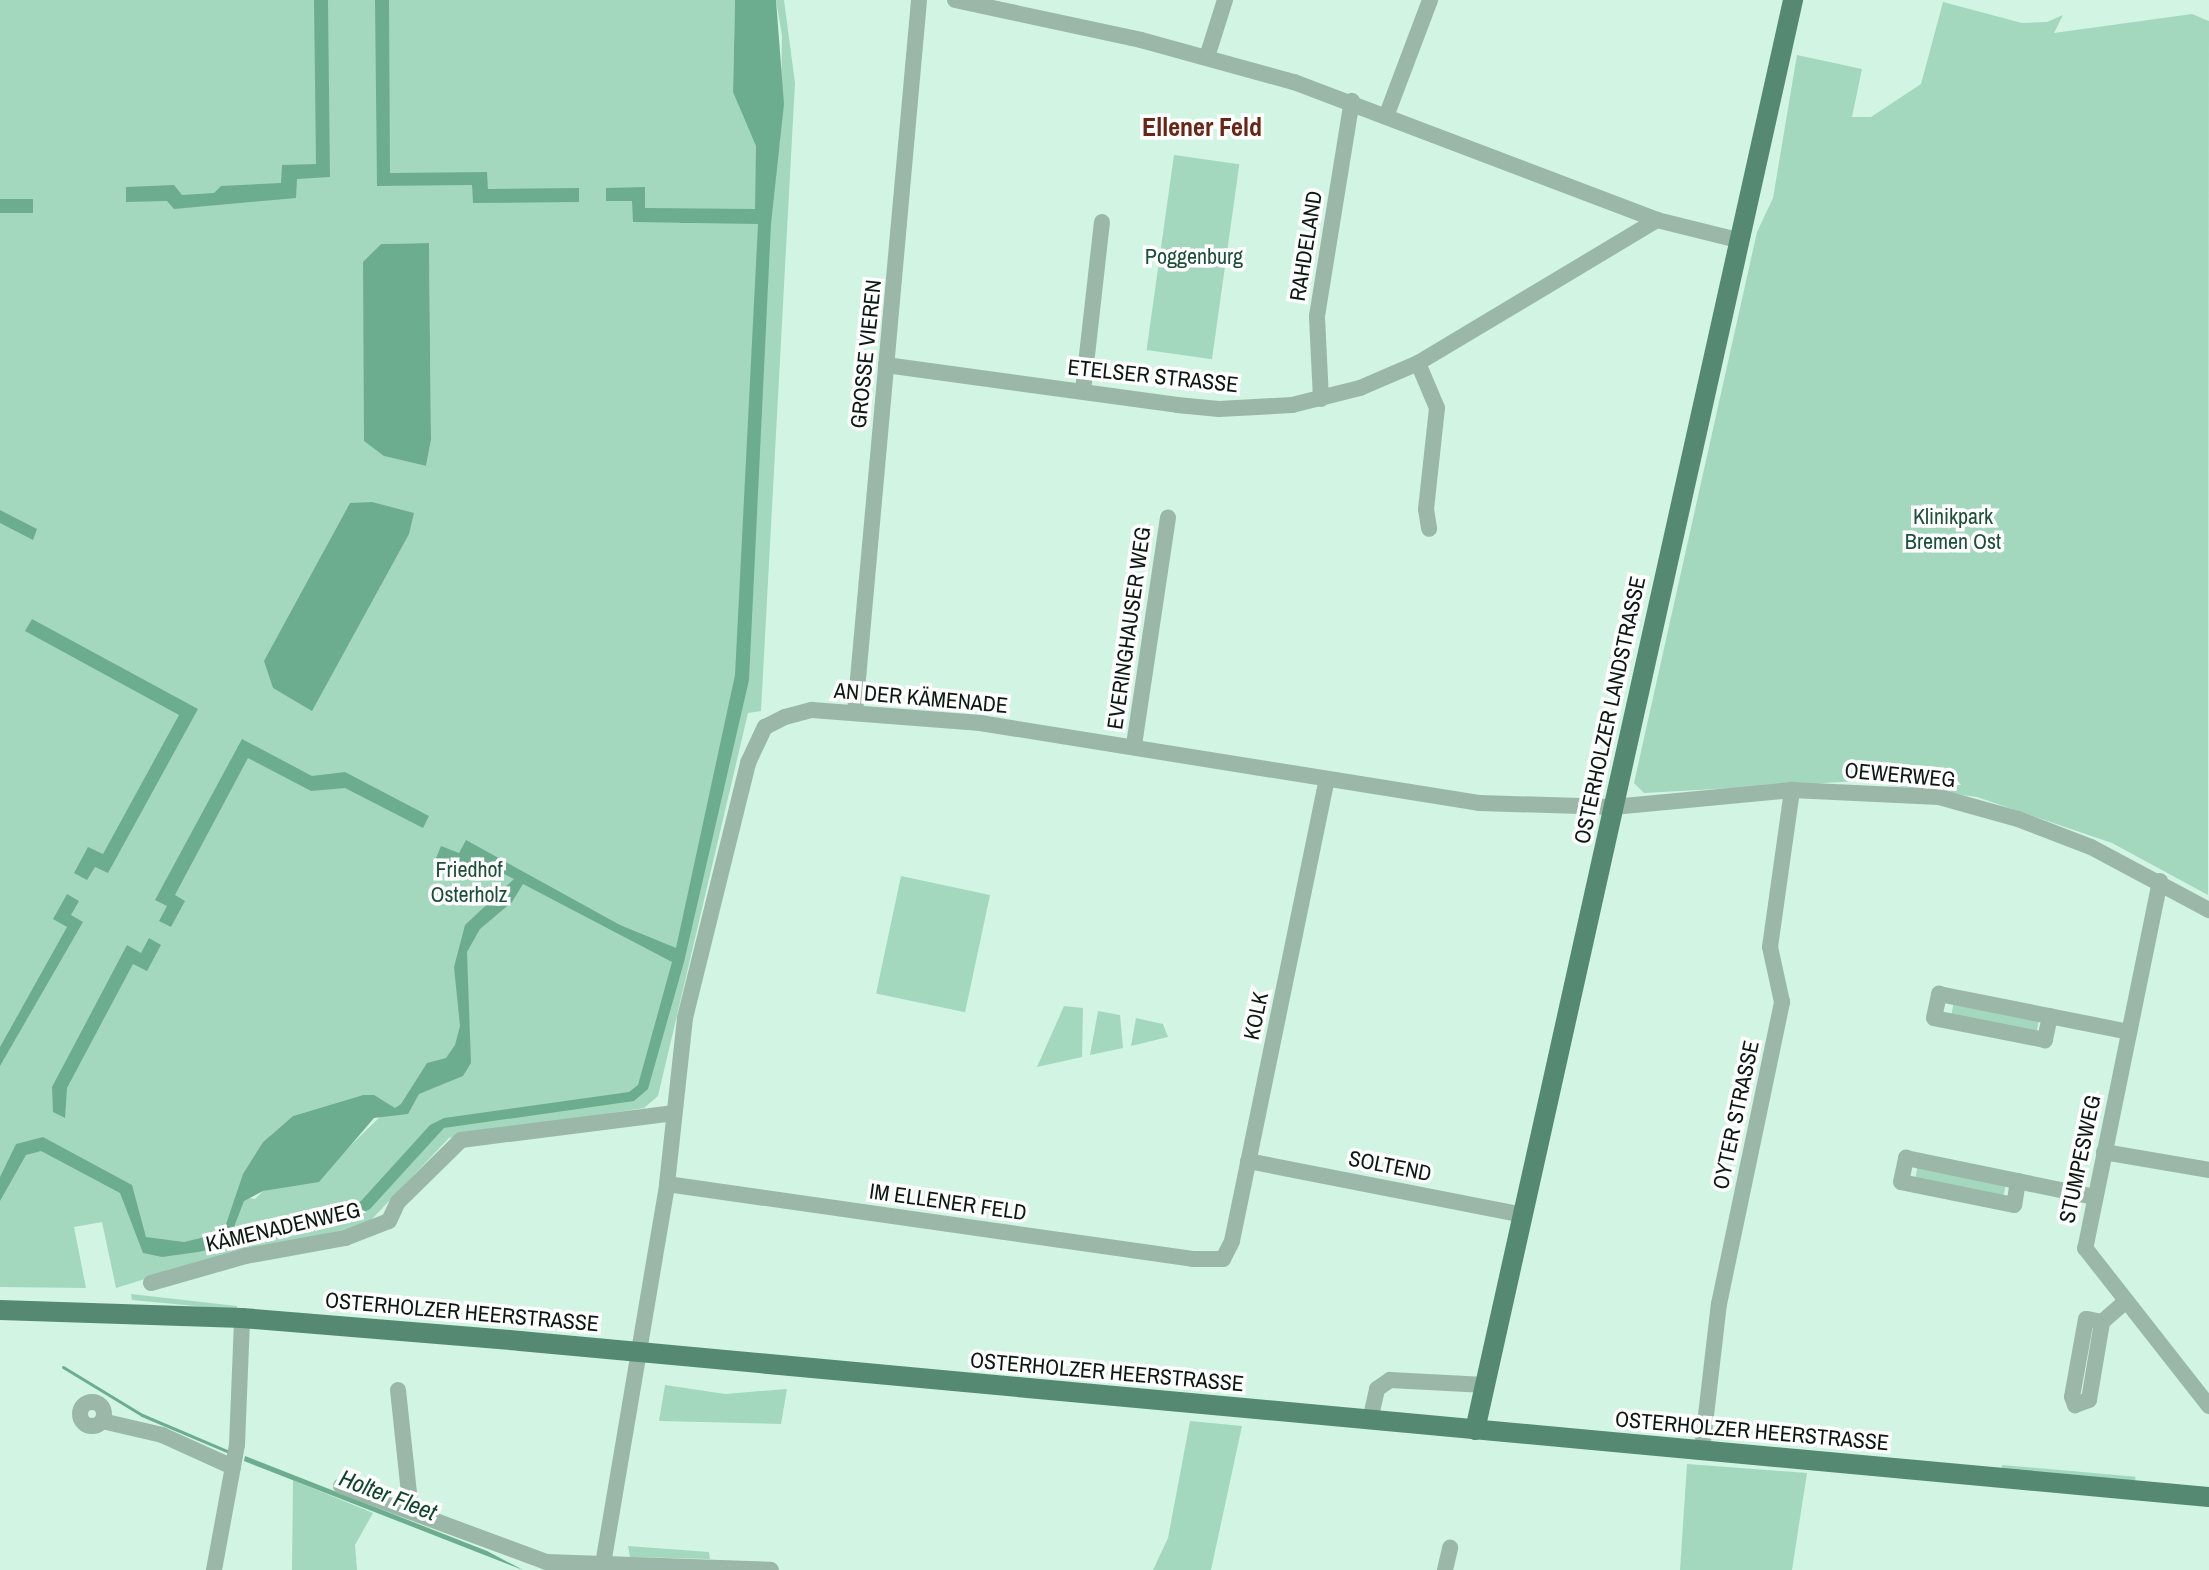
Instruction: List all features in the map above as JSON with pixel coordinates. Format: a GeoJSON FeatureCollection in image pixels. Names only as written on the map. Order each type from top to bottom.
{"type":"FeatureCollection","features":[{"type":"Feature","properties":{"kind":"main road","name":"OSTERHOLZER LANDSTRASSE"},"geometry":{"type":"LineString","coordinates":[[1475,1430],[1793,0]]}},
{"type":"Feature","properties":{"kind":"main road","name":"OSTERHOLZER HEERSTRASSE"},"geometry":{"type":"LineString","coordinates":[[0,1310],[242,1318],[639,1351],[2209,1497]]}},
{"type":"Feature","properties":{"kind":"street","name":"GROSSE VIEREN"},"geometry":{"type":"LineString","coordinates":[[855,712],[919,0]]}},
{"type":"Feature","properties":{"kind":"street"},"geometry":{"type":"LineString","coordinates":[[955,0],[1034,7],[1352,101],[1657,220],[1738,240]]}},
{"type":"Feature","properties":{"kind":"street"},"geometry":{"type":"LineString","coordinates":[[1207,57],[1225,0]]}},
{"type":"Feature","properties":{"kind":"street"},"geometry":{"type":"LineString","coordinates":[[1387,114],[1430,0]]}},
{"type":"Feature","properties":{"kind":"street","name":"RAHDELAND"},"geometry":{"type":"LineString","coordinates":[[1321,399],[1317,316],[1352,101]]}},
{"type":"Feature","properties":{"kind":"street","name":"ETELSER STRASSE"},"geometry":{"type":"LineString","coordinates":[[886,365],[1219,409],[1321,399],[1418,363],[1657,220]]}},
{"type":"Feature","properties":{"kind":"street"},"geometry":{"type":"LineString","coordinates":[[1083,391],[1102,222]]}},
{"type":"Feature","properties":{"kind":"street"},"geometry":{"type":"LineString","coordinates":[[1418,363],[1437,408],[1426,509],[1429,529]]}},
{"type":"Feature","properties":{"kind":"street","name":"EVERINGHAUSER WEG"},"geometry":{"type":"LineString","coordinates":[[1134,745],[1168,518]]}},
{"type":"Feature","properties":{"kind":"street","name":"AN DER KÄMENADE"},"geometry":{"type":"LineString","coordinates":[[603,1566],[667,1184],[685,1018],[748,763],[765,727],[785,717],[812,710],[855,712],[1134,745],[1327,780],[1479,803],[1613,807]]}},
{"type":"Feature","properties":{"kind":"street","name":"KOLK"},"geometry":{"type":"LineString","coordinates":[[1223,1259],[1248,1161],[1327,780]]}},
{"type":"Feature","properties":{"kind":"street","name":"OEWERWEG"},"geometry":{"type":"LineString","coordinates":[[1613,807],[1792,790],[1869,792],[1965,803],[2091,847],[2160,881],[2209,910]]}},
{"type":"Feature","properties":{"kind":"street","name":"OYTER STRASSE"},"geometry":{"type":"LineString","coordinates":[[1702,1450],[1719,1304],[1782,1002],[1770,947],[1792,790]]}},
{"type":"Feature","properties":{"kind":"street","name":"STUMPESWEG"},"geometry":{"type":"LineString","coordinates":[[2160,881],[2085,1248],[2209,1406]]}},
{"type":"Feature","properties":{"kind":"street"},"geometry":{"type":"LineString","coordinates":[[2050,1016],[2045,1040],[1934,1018],[1939,994],[2050,1016],[2129,1032]]}},
{"type":"Feature","properties":{"kind":"street","name":"KÄMENADENWEG"},"geometry":{"type":"LineString","coordinates":[[151,1283],[246,1256],[345,1238],[389,1221],[398,1202],[461,1140],[674,1113]]}},
{"type":"Feature","properties":{"kind":"street"},"geometry":{"type":"LineString","coordinates":[[2104,1152],[2209,1170]]}},
{"type":"Feature","properties":{"kind":"street"},"geometry":{"type":"LineString","coordinates":[[2018,1181],[2014,1205],[1901,1182],[1906,1158],[2018,1181],[2094,1197]]}},
{"type":"Feature","properties":{"kind":"street","name":"SOLTEND"},"geometry":{"type":"LineString","coordinates":[[1248,1161],[1523,1215]]}},
{"type":"Feature","properties":{"kind":"street","name":"IM ELLENER FELD"},"geometry":{"type":"LineString","coordinates":[[667,1184],[1198,1260],[1223,1259]]}},
{"type":"Feature","properties":{"kind":"street"},"geometry":{"type":"LineString","coordinates":[[2102,1322],[2125,1302]]}},
{"type":"Feature","properties":{"kind":"street"},"geometry":{"type":"LineString","coordinates":[[214,1570],[233,1467],[242,1318]]}},
{"type":"Feature","properties":{"kind":"street"},"geometry":{"type":"LineString","coordinates":[[1370,1420],[1377,1389],[1396,1378],[1485,1385]]}},
{"type":"Feature","properties":{"kind":"street"},"geometry":{"type":"LineString","coordinates":[[398,1390],[411,1511]]}},
{"type":"Feature","properties":{"kind":"street"},"geometry":{"type":"LineString","coordinates":[[102,1421],[162,1435],[233,1467]]}},
{"type":"Feature","properties":{"kind":"street"},"geometry":{"type":"LineString","coordinates":[[341,1486],[546,1562],[771,1570]]}},
{"type":"Feature","properties":{"kind":"street"},"geometry":{"type":"LineString","coordinates":[[1445,1570],[1450,1548]]}},
{"type":"Feature","properties":{"kind":"green space","name":"Friedhof Osterholz"},"geometry":{"type":"Polygon","coordinates":[[[0,0],[735,0],[733,92],[780,145],[782,36],[776,0],[784,0],[795,83],[761,711],[748,713],[658,1096],[644,1108],[449,1138],[371,1220],[357,1227],[212,1258],[116,1288],[102,1222],[74,1227],[86,1288],[0,1287],[0,0]],[[429,243],[381,244],[363,263],[374,445],[385,456],[426,466],[431,440],[429,243]],[[367,504],[359,505],[269,669],[273,688],[367,504]],[[363,1095],[293,1116],[263,1142],[239,1196],[255,1199],[263,1191],[322,1173],[384,1113],[363,1095]]]}},
{"type":"Feature","properties":{"kind":"green space","name":"Klinikpark Bremen Ost"},"geometry":{"type":"Polygon","coordinates":[[[1943,2],[2022,23],[2047,22],[2063,15],[2054,33],[2192,14],[2209,21],[2208,895],[2112,843],[1977,797],[1860,781],[1644,793],[1634,783],[1757,232],[1773,198],[1797,55],[1862,69],[1852,117],[1871,117],[1921,84],[1943,2]]]}},
{"type":"Feature","properties":{"kind":"green space","name":"Poggenburg"},"geometry":{"type":"Polygon","coordinates":[[[1174,155],[1239,164],[1212,359],[1147,350],[1174,155]]]}},
{"type":"Feature","properties":{"kind":"green space"},"geometry":{"type":"Polygon","coordinates":[[[901,876],[990,895],[965,1012],[876,993],[901,876]]]}},
{"type":"Feature","properties":{"kind":"green space"},"geometry":{"type":"Polygon","coordinates":[[[1954,1001],[2039,1018],[2036,1033],[1951,1017],[1954,1001]]]}},
{"type":"Feature","properties":{"kind":"green space"},"geometry":{"type":"Polygon","coordinates":[[[1064,1006],[1083,1008],[1082,1057],[1037,1067],[1064,1006]]]}},
{"type":"Feature","properties":{"kind":"green space"},"geometry":{"type":"Polygon","coordinates":[[[1098,1011],[1120,1015],[1123,1048],[1090,1055],[1098,1011]]]}},
{"type":"Feature","properties":{"kind":"green space"},"geometry":{"type":"Polygon","coordinates":[[[1136,1018],[1163,1024],[1168,1037],[1131,1046],[1136,1018]]]}},
{"type":"Feature","properties":{"kind":"green space"},"geometry":{"type":"Polygon","coordinates":[[[1918,1165],[2006,1184],[2003,1198],[1915,1180],[1918,1165]]]}},
{"type":"Feature","properties":{"kind":"green space"},"geometry":{"type":"Polygon","coordinates":[[[131,1294],[237,1306],[237,1310],[132,1300],[131,1294]]]}},
{"type":"Feature","properties":{"kind":"green space"},"geometry":{"type":"Polygon","coordinates":[[[665,1385],[725,1394],[787,1389],[781,1424],[659,1421],[665,1385]]]}},
{"type":"Feature","properties":{"kind":"green space"},"geometry":{"type":"Polygon","coordinates":[[[1190,1421],[1242,1426],[1211,1570],[1153,1570],[1168,1538],[1190,1421]]]}},
{"type":"Feature","properties":{"kind":"green space"},"geometry":{"type":"Polygon","coordinates":[[[1687,1464],[1807,1473],[1792,1570],[1680,1570],[1687,1464]]]}},
{"type":"Feature","properties":{"kind":"green space"},"geometry":{"type":"Polygon","coordinates":[[[2002,1465],[2135,1477],[2135,1481],[2002,1469],[2002,1465]]]}},
{"type":"Feature","properties":{"kind":"green space"},"geometry":{"type":"Polygon","coordinates":[[[293,1480],[373,1513],[355,1545],[357,1570],[292,1570],[293,1480]]]}},
{"type":"Feature","properties":{"kind":"green space"},"geometry":{"type":"Polygon","coordinates":[[[628,1546],[709,1552],[710,1559],[630,1557],[628,1546]]]}},
{"type":"Feature","properties":{"kind":"shaded area"},"geometry":{"type":"Polygon","coordinates":[[[314,0],[328,0],[330,177],[297,179],[296,198],[174,209],[167,201],[126,202],[126,187],[174,185],[182,195],[214,193],[221,186],[281,183],[282,165],[316,164],[314,0]]]}},
{"type":"Feature","properties":{"kind":"shaded area"},"geometry":{"type":"Polygon","coordinates":[[[375,0],[389,0],[390,173],[487,172],[488,189],[579,188],[579,202],[473,203],[472,185],[377,186],[375,0]]]}},
{"type":"Feature","properties":{"kind":"shaded area"},"geometry":{"type":"Polygon","coordinates":[[[735,0],[776,0],[784,104],[771,224],[749,680],[684,962],[648,1089],[634,1101],[444,1128],[370,1209],[349,1220],[198,1252],[162,1257],[143,1253],[120,1193],[41,1151],[26,1155],[0,1201],[0,1177],[16,1144],[43,1137],[132,1185],[146,1237],[184,1242],[224,1230],[243,1174],[263,1142],[293,1116],[363,1095],[374,1095],[395,1108],[401,1104],[427,1063],[446,1058],[455,1045],[460,1026],[454,967],[465,925],[514,879],[473,858],[465,873],[436,858],[441,846],[459,853],[466,840],[620,925],[676,948],[735,675],[758,224],[633,222],[632,201],[606,201],[606,188],[645,187],[645,208],[755,209],[756,146],[733,92],[735,0]],[[523,884],[512,902],[480,929],[467,952],[471,1063],[463,1076],[419,1094],[408,1114],[374,1118],[319,1182],[263,1191],[244,1201],[234,1227],[238,1231],[344,1210],[361,1201],[430,1125],[444,1118],[629,1092],[638,1085],[672,962],[523,884]]]}},
{"type":"Feature","properties":{"kind":"shaded area"},"geometry":{"type":"Polygon","coordinates":[[[0,199],[33,199],[33,213],[0,213],[0,199]]]}},
{"type":"Feature","properties":{"kind":"shaded area"},"geometry":{"type":"Polygon","coordinates":[[[429,243],[431,440],[426,466],[384,456],[364,441],[363,262],[381,244],[429,243]]]}},
{"type":"Feature","properties":{"kind":"shaded area"},"geometry":{"type":"Polygon","coordinates":[[[372,502],[414,513],[409,534],[312,711],[273,688],[264,661],[350,503],[372,502]]]}},
{"type":"Feature","properties":{"kind":"shaded area"},"geometry":{"type":"Polygon","coordinates":[[[0,510],[37,529],[33,540],[0,523],[0,510]]]}},
{"type":"Feature","properties":{"kind":"shaded area"},"geometry":{"type":"Polygon","coordinates":[[[32,619],[198,709],[108,873],[95,867],[87,880],[74,873],[88,847],[103,854],[179,715],[25,631],[32,619]]]}},
{"type":"Feature","properties":{"kind":"shaded area"},"geometry":{"type":"Polygon","coordinates":[[[242,739],[312,776],[345,772],[429,816],[423,828],[345,788],[311,791],[248,758],[175,895],[185,901],[171,927],[159,921],[167,906],[155,900],[242,739]]]}},
{"type":"Feature","properties":{"kind":"shaded area"},"geometry":{"type":"Polygon","coordinates":[[[67,894],[79,901],[71,915],[83,922],[0,1066],[0,1047],[67,927],[53,919],[67,894]]]}},
{"type":"Feature","properties":{"kind":"shaded area"},"geometry":{"type":"Polygon","coordinates":[[[149,938],[161,945],[147,971],[133,964],[67,1088],[65,1118],[53,1112],[52,1087],[127,945],[141,953],[149,938]]]}},
{"type":"Feature","properties":{"kind":"shaded area"},"geometry":{"type":"Polygon","coordinates":[[[245,1456],[487,1551],[523,1570],[244,1461],[245,1456]]]}},
{"type":"Feature","properties":{"kind":"waterway","name":"Holter Fleet"},"geometry":{"type":"LineString","coordinates":[[63,1367],[142,1415],[229,1452]]}},
{"type":"Feature","properties":{"kind":"district","name":"Ellener Feld"},"geometry":{"type":"Point","coordinates":[1202,127]}}]}
